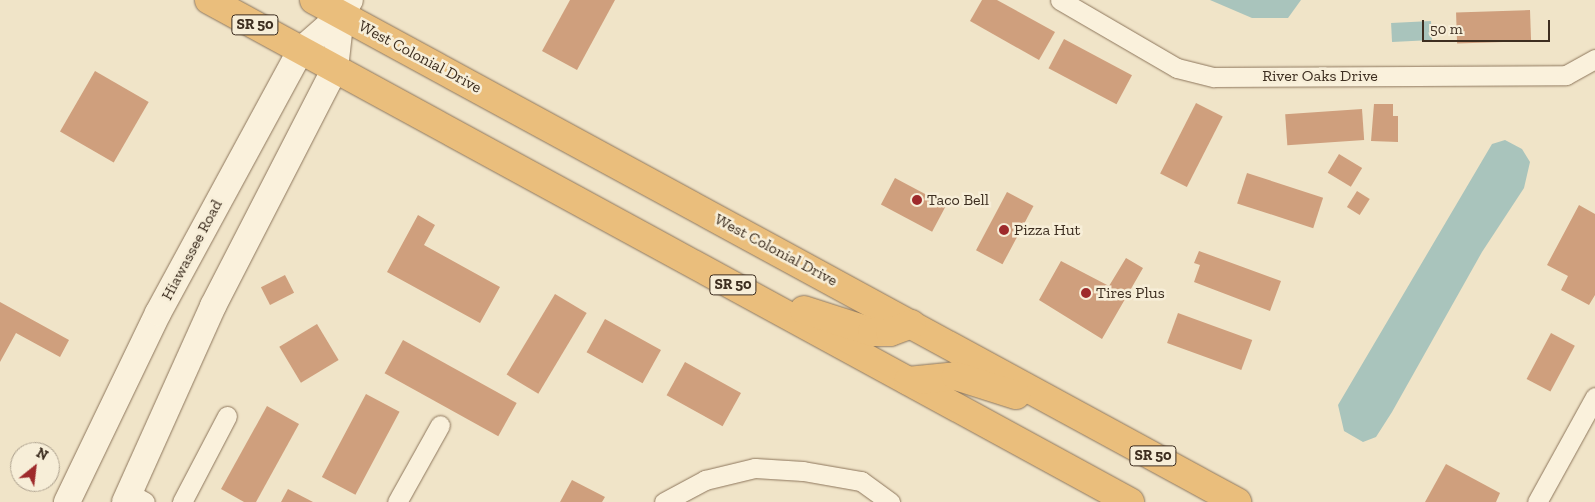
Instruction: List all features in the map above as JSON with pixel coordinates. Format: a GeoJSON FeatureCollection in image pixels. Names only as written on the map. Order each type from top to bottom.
{"type":"FeatureCollection","features":[{"type":"Feature","properties":{"kind":"highway","name":"SR 50"},"geometry":{"type":"LineString","coordinates":[[209,0],[1130,502]]}},
{"type":"Feature","properties":{"kind":"highway","name":"West Colonial Drive"},"geometry":{"type":"LineString","coordinates":[[314,0],[346,7],[912,324],[1237,502]]}},
{"type":"Feature","properties":{"kind":"highway"},"geometry":{"type":"LineString","coordinates":[[743,291],[872,332],[890,332],[912,324]]}},
{"type":"Feature","properties":{"kind":"highway"},"geometry":{"type":"LineString","coordinates":[[908,382],[956,376],[1079,416]]}},
{"type":"Feature","properties":{"kind":"main road","name":"Hiawassee Road"},"geometry":{"type":"LineString","coordinates":[[67,502],[158,314],[301,50],[346,7]]}},
{"type":"Feature","properties":{"kind":"main road"},"geometry":{"type":"LineString","coordinates":[[133,499],[213,306],[335,69],[346,7]]}},
{"type":"Feature","properties":{"kind":"street","name":"River Oaks Drive"},"geometry":{"type":"LineString","coordinates":[[1060,0],[1177,68],[1214,77],[1566,75],[1595,59]]}},
{"type":"Feature","properties":{"kind":"street"},"geometry":{"type":"LineString","coordinates":[[1537,502],[1595,397]]}},
{"type":"Feature","properties":{"kind":"street"},"geometry":{"type":"LineString","coordinates":[[182,502],[227,416]]}},
{"type":"Feature","properties":{"kind":"street"},"geometry":{"type":"LineString","coordinates":[[397,502],[440,425]]}},
{"type":"Feature","properties":{"kind":"street"},"geometry":{"type":"LineString","coordinates":[[664,502],[705,480],[755,468],[803,470],[861,481],[890,502]]}},
{"type":"Feature","properties":{"kind":"water"},"geometry":{"type":"Polygon","coordinates":[[[1210,0],[1301,0],[1288,18],[1252,18],[1210,0]]]}},
{"type":"Feature","properties":{"kind":"water"},"geometry":{"type":"Polygon","coordinates":[[[1431,21],[1432,40],[1392,42],[1391,23],[1431,21]]]}},
{"type":"Feature","properties":{"kind":"water"},"geometry":{"type":"Polygon","coordinates":[[[1505,140],[1522,149],[1530,162],[1524,188],[1482,252],[1392,412],[1376,437],[1363,442],[1344,431],[1338,405],[1492,144],[1505,140]]]}},
{"type":"Feature","properties":{"kind":"building"},"geometry":{"type":"Polygon","coordinates":[[[570,0],[615,0],[577,70],[542,51],[570,0]]]}},
{"type":"Feature","properties":{"kind":"building"},"geometry":{"type":"Polygon","coordinates":[[[982,0],[997,0],[1055,32],[1039,60],[970,21],[982,0]]]}},
{"type":"Feature","properties":{"kind":"building"},"geometry":{"type":"Polygon","coordinates":[[[1530,10],[1531,41],[1457,44],[1456,13],[1530,10]]]}},
{"type":"Feature","properties":{"kind":"building"},"geometry":{"type":"Polygon","coordinates":[[[1064,39],[1132,75],[1116,104],[1049,68],[1064,39]]]}},
{"type":"Feature","properties":{"kind":"building"},"geometry":{"type":"Polygon","coordinates":[[[95,71],[149,102],[114,163],[60,132],[95,71]]]}},
{"type":"Feature","properties":{"kind":"building"},"geometry":{"type":"Polygon","coordinates":[[[1196,103],[1223,117],[1187,187],[1160,173],[1196,103]]]}},
{"type":"Feature","properties":{"kind":"building"},"geometry":{"type":"Polygon","coordinates":[[[1374,104],[1393,104],[1393,116],[1398,116],[1398,142],[1371,141],[1374,104]]]}},
{"type":"Feature","properties":{"kind":"building"},"geometry":{"type":"Polygon","coordinates":[[[1362,109],[1364,140],[1287,145],[1285,114],[1362,109]]]}},
{"type":"Feature","properties":{"kind":"building"},"geometry":{"type":"Polygon","coordinates":[[[1339,154],[1362,168],[1351,187],[1328,173],[1339,154]]]}},
{"type":"Feature","properties":{"kind":"building"},"geometry":{"type":"Polygon","coordinates":[[[1247,173],[1323,198],[1313,228],[1237,203],[1247,173]]]}},
{"type":"Feature","properties":{"kind":"building"},"geometry":{"type":"Polygon","coordinates":[[[895,178],[946,205],[932,232],[881,204],[895,178]]]}},
{"type":"Feature","properties":{"kind":"building"},"geometry":{"type":"Polygon","coordinates":[[[1357,191],[1370,199],[1360,215],[1347,207],[1357,191]]]}},
{"type":"Feature","properties":{"kind":"building"},"geometry":{"type":"Polygon","coordinates":[[[1007,192],[1033,206],[1003,264],[976,250],[1007,192]]]}},
{"type":"Feature","properties":{"kind":"building"},"geometry":{"type":"Polygon","coordinates":[[[1579,205],[1595,214],[1595,295],[1589,305],[1561,290],[1568,276],[1547,265],[1579,205]]]}},
{"type":"Feature","properties":{"kind":"building"},"geometry":{"type":"Polygon","coordinates":[[[418,215],[435,225],[424,245],[500,287],[480,323],[387,272],[418,215]]]}},
{"type":"Feature","properties":{"kind":"building"},"geometry":{"type":"Polygon","coordinates":[[[1199,251],[1281,281],[1270,311],[1194,282],[1200,265],[1194,263],[1199,251]]]}},
{"type":"Feature","properties":{"kind":"building","name":"Tires Plus"},"geometry":{"type":"Polygon","coordinates":[[[1126,258],[1143,268],[1102,339],[1039,300],[1061,261],[1109,286],[1126,258]]]}},
{"type":"Feature","properties":{"kind":"building"},"geometry":{"type":"Polygon","coordinates":[[[285,275],[294,293],[270,305],[261,287],[285,275]]]}},
{"type":"Feature","properties":{"kind":"building"},"geometry":{"type":"Polygon","coordinates":[[[555,294],[587,313],[538,394],[507,375],[555,294]]]}},
{"type":"Feature","properties":{"kind":"building"},"geometry":{"type":"Polygon","coordinates":[[[0,302],[69,340],[60,357],[16,333],[0,362],[0,302]]]}},
{"type":"Feature","properties":{"kind":"building"},"geometry":{"type":"Polygon","coordinates":[[[1178,313],[1252,340],[1241,370],[1167,343],[1178,313]]]}},
{"type":"Feature","properties":{"kind":"building"},"geometry":{"type":"Polygon","coordinates":[[[605,319],[661,350],[643,383],[587,352],[605,319]]]}},
{"type":"Feature","properties":{"kind":"building"},"geometry":{"type":"Polygon","coordinates":[[[317,324],[339,360],[301,383],[279,347],[317,324]]]}},
{"type":"Feature","properties":{"kind":"building"},"geometry":{"type":"Polygon","coordinates":[[[1551,333],[1575,346],[1550,392],[1527,379],[1551,333]]]}},
{"type":"Feature","properties":{"kind":"building"},"geometry":{"type":"Polygon","coordinates":[[[403,340],[517,403],[498,436],[385,373],[403,340]]]}},
{"type":"Feature","properties":{"kind":"building"},"geometry":{"type":"Polygon","coordinates":[[[685,362],[741,393],[723,426],[667,395],[685,362]]]}},
{"type":"Feature","properties":{"kind":"building"},"geometry":{"type":"Polygon","coordinates":[[[366,394],[400,412],[355,495],[322,477],[366,394]]]}},
{"type":"Feature","properties":{"kind":"building"},"geometry":{"type":"Polygon","coordinates":[[[267,406],[299,424],[256,502],[244,502],[221,489],[267,406]]]}},
{"type":"Feature","properties":{"kind":"building"},"geometry":{"type":"Polygon","coordinates":[[[1446,464],[1500,493],[1496,502],[1425,502],[1446,464]]]}},
{"type":"Feature","properties":{"kind":"building"},"geometry":{"type":"Polygon","coordinates":[[[572,480],[605,497],[602,502],[560,502],[572,480]]]}},
{"type":"Feature","properties":{"kind":"building"},"geometry":{"type":"Polygon","coordinates":[[[288,489],[313,502],[281,502],[288,489]]]}},
{"type":"Feature","properties":{"kind":"place","name":"Taco Bell"},"geometry":{"type":"Point","coordinates":[917,200]}},
{"type":"Feature","properties":{"kind":"place","name":"Pizza Hut"},"geometry":{"type":"Point","coordinates":[1004,230]}},
{"type":"Feature","properties":{"kind":"place","name":"Tires Plus"},"geometry":{"type":"Point","coordinates":[1086,293]}}]}
